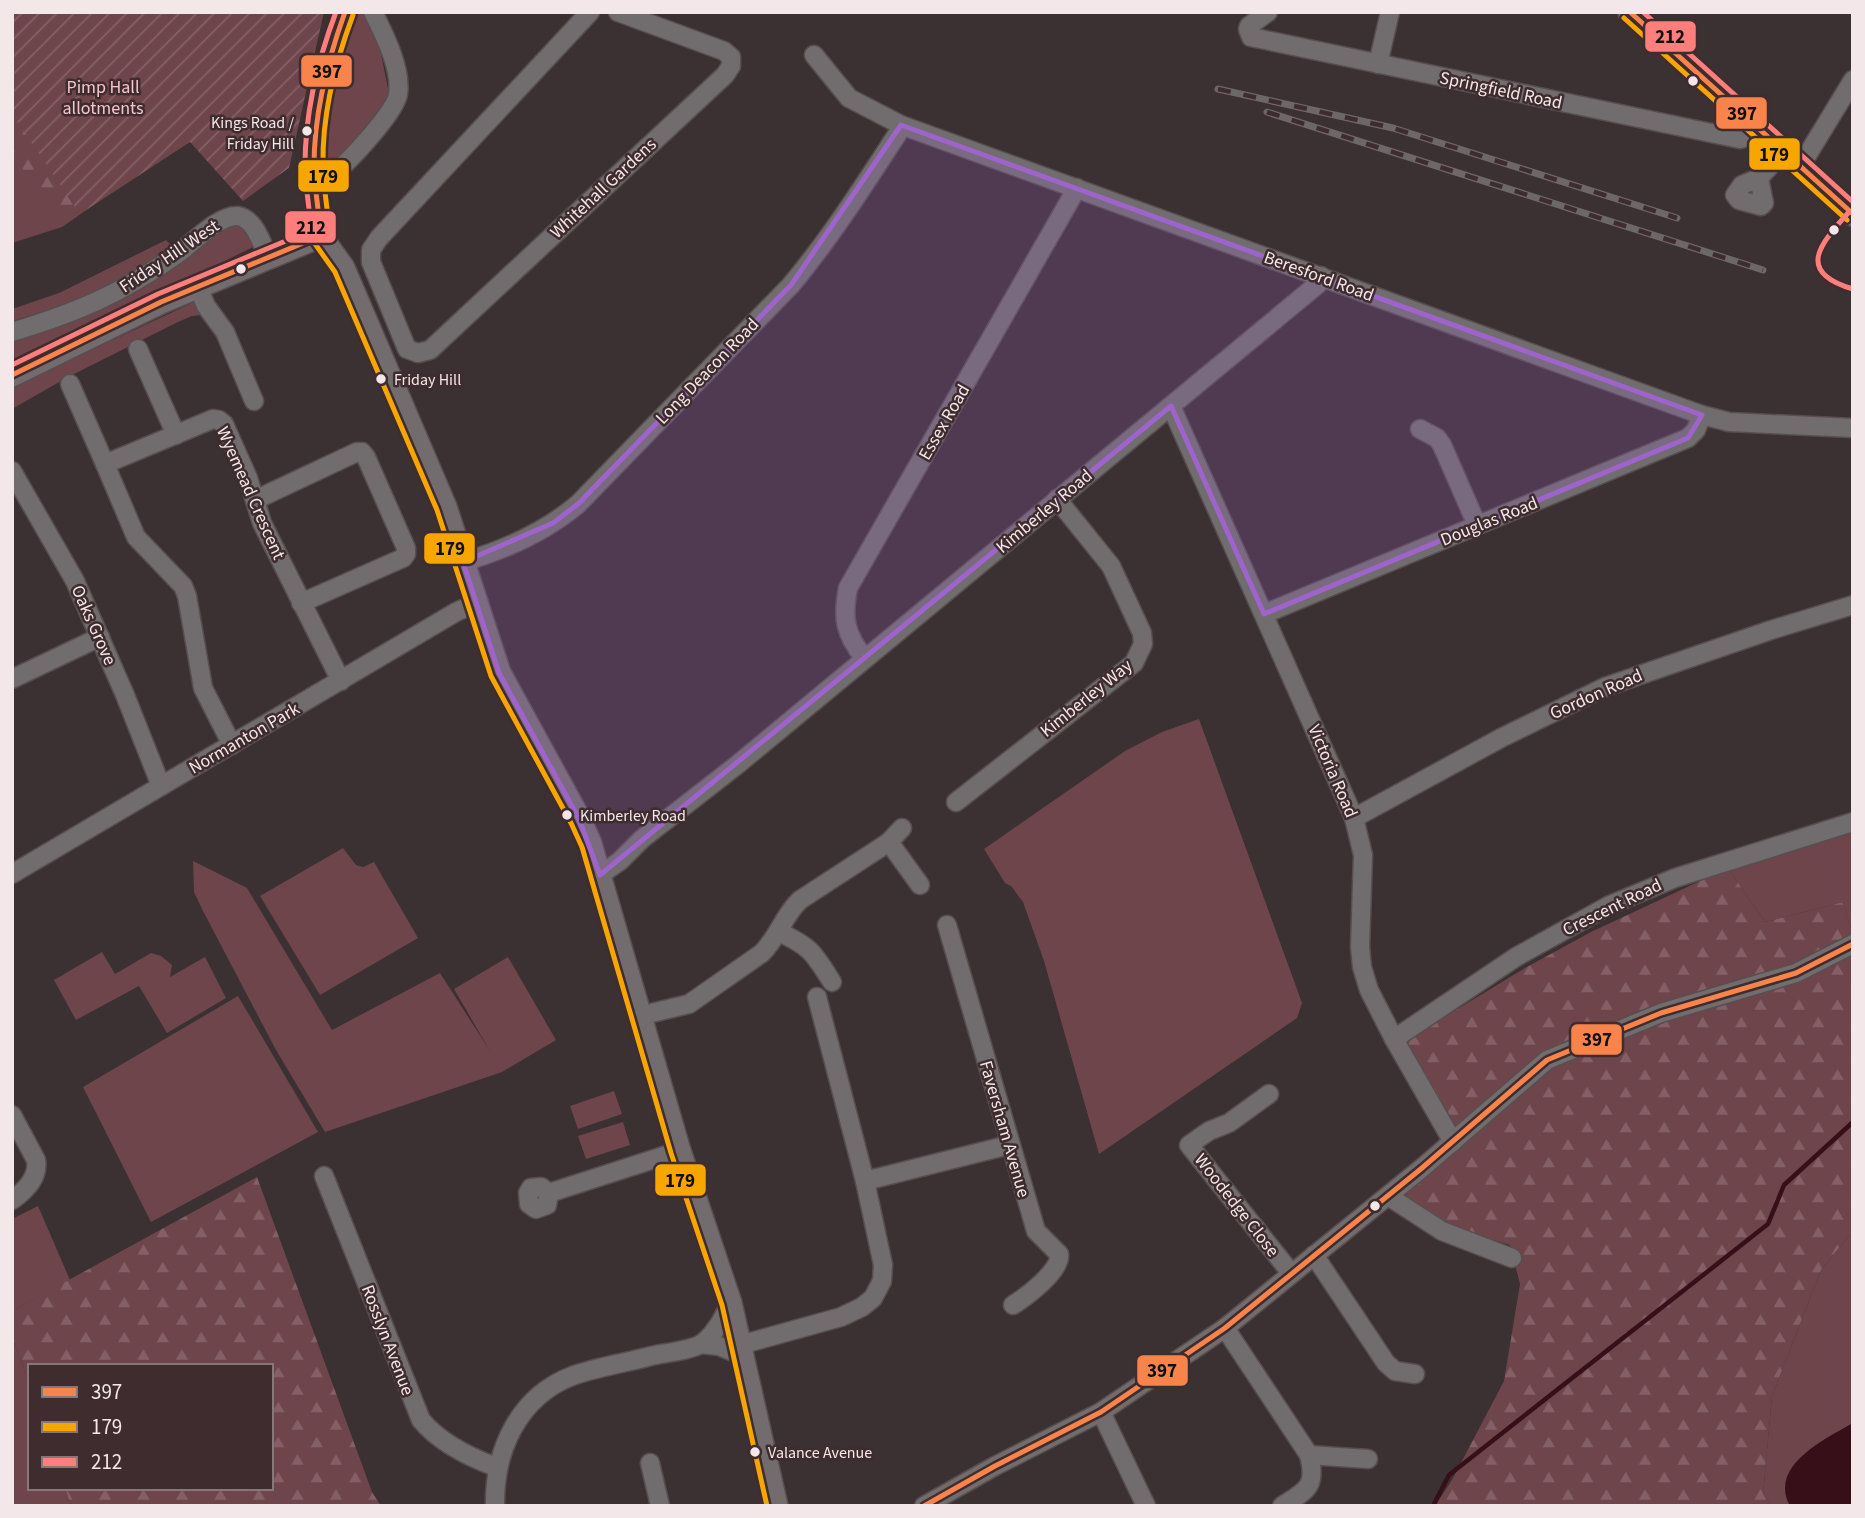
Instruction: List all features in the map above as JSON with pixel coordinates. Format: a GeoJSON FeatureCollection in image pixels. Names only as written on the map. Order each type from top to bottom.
{"type":"FeatureCollection","features":[{"type":"Feature","properties":{"kind":"main road"},"geometry":{"type":"LineString","coordinates":[[345,12],[333,45],[321,95],[314,147],[314,183],[321,221],[320,236],[343,268],[445,506],[499,673],[579,819],[600,875],[679,1151],[730,1304],[776,1506]]}},
{"type":"Feature","properties":{"kind":"main road"},"geometry":{"type":"LineString","coordinates":[[1630,12],[1853,214]]}},
{"type":"Feature","properties":{"kind":"main road"},"geometry":{"type":"LineString","coordinates":[[12,374],[198,286],[320,236]]}},
{"type":"Feature","properties":{"kind":"street"},"geometry":{"type":"LineString","coordinates":[[314,183],[336,171],[356,153],[392,108],[398,95],[397,79],[386,37],[373,12]]}},
{"type":"Feature","properties":{"kind":"street","name":"Whitehall Gardens"},"geometry":{"type":"LineString","coordinates":[[590,12],[379,238],[371,250],[371,262],[407,349],[418,354],[430,350],[725,75],[731,66],[731,57],[724,51],[618,12]]}},
{"type":"Feature","properties":{"kind":"street","name":"Springfield Road"},"geometry":{"type":"LineString","coordinates":[[1268,12],[1248,29],[1251,37],[1740,139],[1756,128]]}},
{"type":"Feature","properties":{"kind":"street"},"geometry":{"type":"LineString","coordinates":[[1378,64],[1390,12]]}},
{"type":"Feature","properties":{"kind":"street","name":"Beresford Road"},"geometry":{"type":"LineString","coordinates":[[814,55],[849,98],[901,125],[1702,415],[1729,422],[1853,428]]}},
{"type":"Feature","properties":{"kind":"street"},"geometry":{"type":"LineString","coordinates":[[1759,178],[1791,159],[1853,80]]}},
{"type":"Feature","properties":{"kind":"street","name":"Long Deacon Road"},"geometry":{"type":"LineString","coordinates":[[463,562],[491,553],[554,523],[585,497],[814,258],[901,125]]}},
{"type":"Feature","properties":{"kind":"street","name":"Essex Road"},"geometry":{"type":"LineString","coordinates":[[865,659],[845,625],[844,608],[848,588],[1077,188]]}},
{"type":"Feature","properties":{"kind":"street","name":"Friday Hill West"},"geometry":{"type":"LineString","coordinates":[[12,332],[70,314],[118,292],[158,268],[227,217],[242,217],[252,225],[268,257]]}},
{"type":"Feature","properties":{"kind":"street","name":"Kimberley Road"},"geometry":{"type":"LineString","coordinates":[[600,875],[1170,407],[1318,284],[1321,276]]}},
{"type":"Feature","properties":{"kind":"street"},"geometry":{"type":"LineString","coordinates":[[198,286],[206,306],[225,332],[254,401]]}},
{"type":"Feature","properties":{"kind":"street"},"geometry":{"type":"LineString","coordinates":[[363,316],[388,307]]}},
{"type":"Feature","properties":{"kind":"street"},"geometry":{"type":"LineString","coordinates":[[138,349],[176,435]]}},
{"type":"Feature","properties":{"kind":"street"},"geometry":{"type":"LineString","coordinates":[[70,384],[136,537],[183,586],[203,688],[232,745]]}},
{"type":"Feature","properties":{"kind":"street","name":"Victoria Road"},"geometry":{"type":"LineString","coordinates":[[1170,407],[1354,818],[1364,867],[1360,923],[1362,967],[1369,990],[1453,1142]]}},
{"type":"Feature","properties":{"kind":"street","name":"Douglas Road"},"geometry":{"type":"LineString","coordinates":[[1264,614],[1688,438],[1696,430],[1702,415]]}},
{"type":"Feature","properties":{"kind":"street","name":"Wyemead Crescent"},"geometry":{"type":"LineString","coordinates":[[105,464],[214,419],[224,424],[248,478],[262,523],[341,681]]}},
{"type":"Feature","properties":{"kind":"street"},"geometry":{"type":"LineString","coordinates":[[1420,429],[1437,438],[1442,445],[1477,525]]}},
{"type":"Feature","properties":{"kind":"street"},"geometry":{"type":"LineString","coordinates":[[255,500],[357,452],[362,452],[366,457],[406,548],[406,554],[301,603]]}},
{"type":"Feature","properties":{"kind":"street","name":"Oaks Grove"},"geometry":{"type":"LineString","coordinates":[[12,471],[62,556],[100,637],[161,786]]}},
{"type":"Feature","properties":{"kind":"street","name":"Kimberley Way"},"geometry":{"type":"LineString","coordinates":[[956,802],[1133,663],[1143,644],[1142,633],[1111,566],[1057,499]]}},
{"type":"Feature","properties":{"kind":"street","name":"Normanton Park"},"geometry":{"type":"LineString","coordinates":[[12,874],[456,612],[476,603]]}},
{"type":"Feature","properties":{"kind":"street","name":"Gordon Road"},"geometry":{"type":"LineString","coordinates":[[1354,818],[1502,738],[1605,687],[1853,605]]}},
{"type":"Feature","properties":{"kind":"street"},"geometry":{"type":"LineString","coordinates":[[12,679],[100,637]]}},
{"type":"Feature","properties":{"kind":"street","name":"Crescent Road"},"geometry":{"type":"LineString","coordinates":[[1394,1039],[1516,957],[1610,905],[1675,878],[1853,821]]}},
{"type":"Feature","properties":{"kind":"street"},"geometry":{"type":"LineString","coordinates":[[639,1017],[689,1004],[762,953],[779,932],[792,907],[889,842],[902,828]]}},
{"type":"Feature","properties":{"kind":"street"},"geometry":{"type":"LineString","coordinates":[[889,842],[920,885]]}},
{"type":"Feature","properties":{"kind":"street","name":"Faversham Avenue"},"geometry":{"type":"LineString","coordinates":[[947,925],[1036,1231],[1059,1254],[1058,1265],[1026,1297],[1013,1304]]}},
{"type":"Feature","properties":{"kind":"street"},"geometry":{"type":"LineString","coordinates":[[779,932],[802,943],[813,952],[832,982]]}},
{"type":"Feature","properties":{"kind":"street"},"geometry":{"type":"LineString","coordinates":[[924,1506],[1101,1412],[1225,1328],[1453,1142],[1546,1060],[1661,1013],[1796,973],[1853,943]]}},
{"type":"Feature","properties":{"kind":"street"},"geometry":{"type":"LineString","coordinates":[[495,1506],[496,1467],[504,1444],[515,1423],[549,1388],[572,1376],[701,1344],[741,1351],[841,1317],[862,1307],[873,1297],[882,1281],[883,1265],[865,1181],[817,997]]}},
{"type":"Feature","properties":{"kind":"street","name":"Woodedge Close"},"geometry":{"type":"LineString","coordinates":[[1269,1094],[1229,1124],[1209,1131],[1189,1145],[1291,1273]]}},
{"type":"Feature","properties":{"kind":"street"},"geometry":{"type":"LineString","coordinates":[[12,1115],[36,1160],[37,1168],[24,1192],[12,1200]]}},
{"type":"Feature","properties":{"kind":"street"},"geometry":{"type":"LineString","coordinates":[[865,1181],[1009,1145]]}},
{"type":"Feature","properties":{"kind":"street"},"geometry":{"type":"LineString","coordinates":[[548,1193],[679,1151]]}},
{"type":"Feature","properties":{"kind":"street","name":"Rosslyn Avenue"},"geometry":{"type":"LineString","coordinates":[[324,1176],[421,1420],[428,1429],[450,1445],[472,1458],[496,1467]]}},
{"type":"Feature","properties":{"kind":"street"},"geometry":{"type":"LineString","coordinates":[[1388,1196],[1443,1231],[1512,1258]]}},
{"type":"Feature","properties":{"kind":"street"},"geometry":{"type":"LineString","coordinates":[[1314,1255],[1386,1363],[1395,1371],[1415,1374]]}},
{"type":"Feature","properties":{"kind":"street"},"geometry":{"type":"LineString","coordinates":[[701,1344],[721,1324],[730,1304]]}},
{"type":"Feature","properties":{"kind":"street"},"geometry":{"type":"LineString","coordinates":[[1225,1328],[1309,1455],[1313,1470],[1312,1480],[1307,1489],[1282,1506]]}},
{"type":"Feature","properties":{"kind":"street"},"geometry":{"type":"LineString","coordinates":[[1101,1412],[1146,1506]]}},
{"type":"Feature","properties":{"kind":"street"},"geometry":{"type":"LineString","coordinates":[[1309,1455],[1368,1459]]}},
{"type":"Feature","properties":{"kind":"street"},"geometry":{"type":"LineString","coordinates":[[650,1463],[660,1506]]}},
{"type":"Feature","properties":{"kind":"highlighted area"},"geometry":{"type":"Polygon","coordinates":[[[901,125],[1702,415],[1688,438],[1264,614],[1171,406],[600,875],[579,819],[499,673],[463,562],[553,523],[578,504],[791,285],[901,125]]]}},
{"type":"Feature","properties":{"kind":"green space","name":"Pimp Hall allotments"},"geometry":{"type":"Polygon","coordinates":[[[12,12],[324,12],[289,168],[243,201],[190,142],[80,214],[12,114],[12,12]]]}},
{"type":"Feature","properties":{"kind":"green space"},"geometry":{"type":"Polygon","coordinates":[[[353,12],[362,12],[378,39],[389,94],[360,134],[343,153],[324,168],[333,89],[353,12]]]}},
{"type":"Feature","properties":{"kind":"green space"},"geometry":{"type":"Polygon","coordinates":[[[12,72],[95,204],[62,227],[12,153],[12,72]]]}},
{"type":"Feature","properties":{"kind":"green space"},"geometry":{"type":"Polygon","coordinates":[[[12,114],[80,214],[62,227],[12,243],[12,114]]]}},
{"type":"Feature","properties":{"kind":"green space"},"geometry":{"type":"Polygon","coordinates":[[[219,223],[246,224],[253,247],[12,367],[12,337],[85,313],[219,223]]]}},
{"type":"Feature","properties":{"kind":"green space"},"geometry":{"type":"Polygon","coordinates":[[[166,240],[174,248],[112,284],[64,305],[12,321],[12,309],[59,293],[166,240]]]}},
{"type":"Feature","properties":{"kind":"green space"},"geometry":{"type":"Polygon","coordinates":[[[205,297],[212,314],[192,316],[178,322],[68,377],[12,409],[12,387],[205,297]]]}},
{"type":"Feature","properties":{"kind":"green space"},"geometry":{"type":"Polygon","coordinates":[[[1199,719],[1302,1003],[1297,1018],[1099,1154],[1044,961],[1023,902],[1011,886],[1005,883],[984,849],[1125,751],[1162,732],[1199,719]]]}},
{"type":"Feature","properties":{"kind":"green space"},"geometry":{"type":"Polygon","coordinates":[[[1853,829],[1853,935],[1843,902],[1765,922],[1728,868],[1853,829]]]}},
{"type":"Feature","properties":{"kind":"green space"},"geometry":{"type":"Polygon","coordinates":[[[343,848],[356,865],[363,867],[374,862],[418,938],[320,995],[260,896],[343,848]]]}},
{"type":"Feature","properties":{"kind":"green space"},"geometry":{"type":"Polygon","coordinates":[[[193,861],[247,888],[332,1030],[440,973],[490,1051],[454,989],[508,957],[556,1040],[502,1072],[325,1132],[276,1050],[203,911],[194,892],[193,861]]]}},
{"type":"Feature","properties":{"kind":"green space"},"geometry":{"type":"Polygon","coordinates":[[[1728,868],[1765,922],[1843,902],[1853,935],[1853,1231],[1821,1270],[1772,1396],[1763,1494],[1772,1506],[1435,1506],[1452,1480],[1504,1381],[1520,1284],[1510,1245],[1438,1223],[1391,1194],[1461,1144],[1405,1041],[1525,968],[1591,932],[1728,868]]]}},
{"type":"Feature","properties":{"kind":"green space"},"geometry":{"type":"Polygon","coordinates":[[[102,952],[115,974],[151,953],[161,956],[172,965],[170,977],[205,957],[226,998],[167,1033],[139,986],[76,1020],[54,980],[102,952]]]}},
{"type":"Feature","properties":{"kind":"green space"},"geometry":{"type":"Polygon","coordinates":[[[238,996],[318,1132],[151,1222],[83,1087],[238,996]]]}},
{"type":"Feature","properties":{"kind":"green space"},"geometry":{"type":"Polygon","coordinates":[[[614,1091],[622,1114],[578,1129],[570,1106],[614,1091]]]}},
{"type":"Feature","properties":{"kind":"green space"},"geometry":{"type":"Polygon","coordinates":[[[623,1122],[630,1145],[586,1159],[578,1136],[623,1122]]]}},
{"type":"Feature","properties":{"kind":"green space"},"geometry":{"type":"Polygon","coordinates":[[[257,1177],[372,1492],[381,1506],[71,1506],[66,1490],[273,1490],[273,1364],[28,1364],[28,1380],[12,1336],[12,1311],[257,1177]]]}},
{"type":"Feature","properties":{"kind":"green space"},"geometry":{"type":"Polygon","coordinates":[[[38,1206],[70,1280],[12,1311],[12,1219],[38,1206]]]}},
{"type":"Feature","properties":{"kind":"green space"},"geometry":{"type":"Polygon","coordinates":[[[1853,1231],[1853,1506],[1772,1506],[1763,1494],[1772,1396],[1821,1270],[1853,1231]]]}},
{"type":"Feature","properties":{"kind":"green space"},"geometry":{"type":"Polygon","coordinates":[[[12,1336],[28,1380],[28,1490],[66,1490],[71,1506],[12,1506],[12,1336]]]}},
{"type":"Feature","properties":{"kind":"shaded area"},"geometry":{"type":"Polygon","coordinates":[[[1853,1423],[1853,1506],[1790,1506],[1785,1492],[1787,1478],[1793,1466],[1815,1446],[1853,1423]]]}},
{"type":"Feature","properties":{"kind":"waterway"},"geometry":{"type":"LineString","coordinates":[[1433,1506],[1449,1475],[1768,1224],[1784,1185],[1853,1122]]}},
{"type":"Feature","properties":{"kind":"railway"},"geometry":{"type":"LineString","coordinates":[[1218,89],[1393,128],[1677,218]]}},
{"type":"Feature","properties":{"kind":"railway"},"geometry":{"type":"LineString","coordinates":[[1267,112],[1763,270]]}},
{"type":"Feature","properties":{"kind":"transit line","name":"212"},"geometry":{"type":"LineString","coordinates":[[311,236],[305,175],[307,127],[318,69],[336,12]]}},
{"type":"Feature","properties":{"kind":"transit line","name":"397"},"geometry":{"type":"LineString","coordinates":[[320,236],[314,175],[316,127],[327,69],[345,12]]}},
{"type":"Feature","properties":{"kind":"transit line","name":"397"},"geometry":{"type":"LineString","coordinates":[[1630,12],[1853,214]]}},
{"type":"Feature","properties":{"kind":"transit line","name":"212"},"geometry":{"type":"LineString","coordinates":[[1643,12],[1853,202]]}},
{"type":"Feature","properties":{"kind":"transit line","name":"179"},"geometry":{"type":"LineString","coordinates":[[329,236],[323,174],[327,107],[335,70],[353,15]]}},
{"type":"Feature","properties":{"kind":"transit line","name":"179"},"geometry":{"type":"LineString","coordinates":[[1624,18],[1847,220]]}},
{"type":"Feature","properties":{"kind":"transit line","name":"212"},"geometry":{"type":"LineString","coordinates":[[1849,212],[1829,235],[1818,256],[1819,266],[1824,274],[1853,289]]}},
{"type":"Feature","properties":{"kind":"transit line","name":"212"},"geometry":{"type":"LineString","coordinates":[[12,365],[158,294],[317,228]]}},
{"type":"Feature","properties":{"kind":"transit line","name":"397"},"geometry":{"type":"LineString","coordinates":[[12,375],[161,302],[320,236]]}},
{"type":"Feature","properties":{"kind":"transit line","name":"179"},"geometry":{"type":"LineString","coordinates":[[313,241],[335,272],[437,510],[491,676],[582,847],[671,1153],[722,1305],[767,1506]]}},
{"type":"Feature","properties":{"kind":"transit line","name":"397"},"geometry":{"type":"LineString","coordinates":[[924,1506],[1101,1412],[1225,1328],[1422,1168],[1547,1060],[1661,1013],[1796,973],[1853,944]]}},
{"type":"Feature","properties":{"kind":"place","name":"Kings Road / Friday Hill"},"geometry":{"type":"Point","coordinates":[307,131]}},
{"type":"Feature","properties":{"kind":"place","name":"Friday Hill"},"geometry":{"type":"Point","coordinates":[381,379]}},
{"type":"Feature","properties":{"kind":"place","name":"Kimberley Road"},"geometry":{"type":"Point","coordinates":[567,815]}},
{"type":"Feature","properties":{"kind":"place","name":"Valance Avenue"},"geometry":{"type":"Point","coordinates":[755,1452]}}]}
